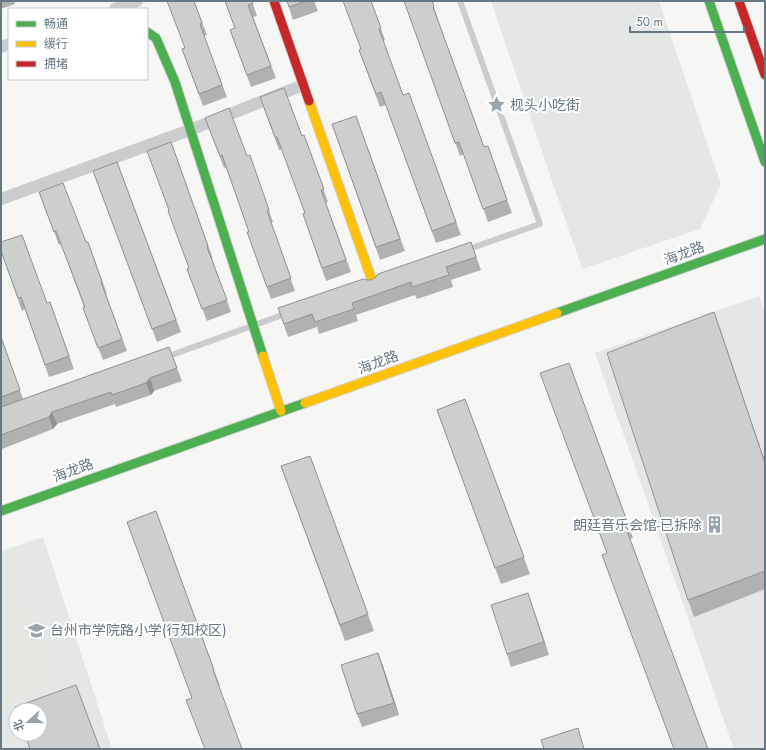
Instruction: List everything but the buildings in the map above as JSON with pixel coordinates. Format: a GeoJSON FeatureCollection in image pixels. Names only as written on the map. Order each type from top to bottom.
{"type":"FeatureCollection","features":[{"type":"Feature","properties":{"kind":"street"},"geometry":{"type":"LineString","coordinates":[[118,8],[137,1]]}},
{"type":"Feature","properties":{"kind":"street"},"geometry":{"type":"LineString","coordinates":[[274,1],[373,283]]}},
{"type":"Feature","properties":{"kind":"street"},"geometry":{"type":"LineString","coordinates":[[709,1],[765,162]]}},
{"type":"Feature","properties":{"kind":"street"},"geometry":{"type":"LineString","coordinates":[[739,1],[765,75]]}},
{"type":"Feature","properties":{"kind":"street"},"geometry":{"type":"LineString","coordinates":[[148,33],[156,38],[175,82],[281,411]]}},
{"type":"Feature","properties":{"kind":"street"},"geometry":{"type":"LineString","coordinates":[[1,199],[190,130],[303,85]]}},
{"type":"Feature","properties":{"kind":"street","name":"海龙路"},"geometry":{"type":"LineString","coordinates":[[1,511],[765,239]]}},
{"type":"Feature","properties":{"kind":"lane"},"geometry":{"type":"LineString","coordinates":[[460,1],[540,224],[462,251]]}},
{"type":"Feature","properties":{"kind":"lane"},"geometry":{"type":"LineString","coordinates":[[157,360],[298,310]]}},
{"type":"Feature","properties":{"kind":"shaded area"},"geometry":{"type":"Polygon","coordinates":[[[491,1],[659,1],[721,184],[700,229],[582,269],[491,1]]]}},
{"type":"Feature","properties":{"kind":"shaded area","name":"朗廷音乐会馆-已拆除"},"geometry":{"type":"Polygon","coordinates":[[[759,296],[765,313],[765,749],[734,749],[595,353],[759,296]]]}},
{"type":"Feature","properties":{"kind":"shaded area","name":"台州市学院路小学(行知校区)"},"geometry":{"type":"Polygon","coordinates":[[[43,537],[112,749],[1,749],[1,551],[43,537]]]}},
{"type":"Feature","properties":{"kind":"shaded area"},"geometry":{"type":"Polygon","coordinates":[[[10,603],[30,613],[45,639],[52,672],[43,691],[1,705],[1,606],[10,603]]]}},
{"type":"Feature","properties":{"kind":"traffic: fast"},"geometry":{"type":"LineString","coordinates":[[709,1],[765,162]]}},
{"type":"Feature","properties":{"kind":"traffic: fast"},"geometry":{"type":"LineString","coordinates":[[148,33],[156,38],[175,82],[263,356]]}},
{"type":"Feature","properties":{"kind":"traffic: fast"},"geometry":{"type":"LineString","coordinates":[[557,313],[765,239]]}},
{"type":"Feature","properties":{"kind":"traffic: fast"},"geometry":{"type":"LineString","coordinates":[[1,511],[305,403]]}},
{"type":"Feature","properties":{"kind":"traffic: slow"},"geometry":{"type":"LineString","coordinates":[[309,101],[373,283]]}},
{"type":"Feature","properties":{"kind":"traffic: slow"},"geometry":{"type":"LineString","coordinates":[[305,403],[557,313]]}},
{"type":"Feature","properties":{"kind":"traffic: slow"},"geometry":{"type":"LineString","coordinates":[[263,356],[281,411]]}},
{"type":"Feature","properties":{"kind":"traffic: jam"},"geometry":{"type":"LineString","coordinates":[[274,1],[309,101]]}},
{"type":"Feature","properties":{"kind":"traffic: jam"},"geometry":{"type":"LineString","coordinates":[[739,1],[765,75]]}},
{"type":"Feature","properties":{"kind":"place","name":"枧头小吃街"},"geometry":{"type":"Point","coordinates":[497,105]}},
{"type":"Feature","properties":{"kind":"place","name":"朗廷音乐会馆-已拆除"},"geometry":{"type":"Point","coordinates":[715,525]}},
{"type":"Feature","properties":{"kind":"place","name":"台州市学院路小学(行知校区)"},"geometry":{"type":"Point","coordinates":[37,630]}}]}
